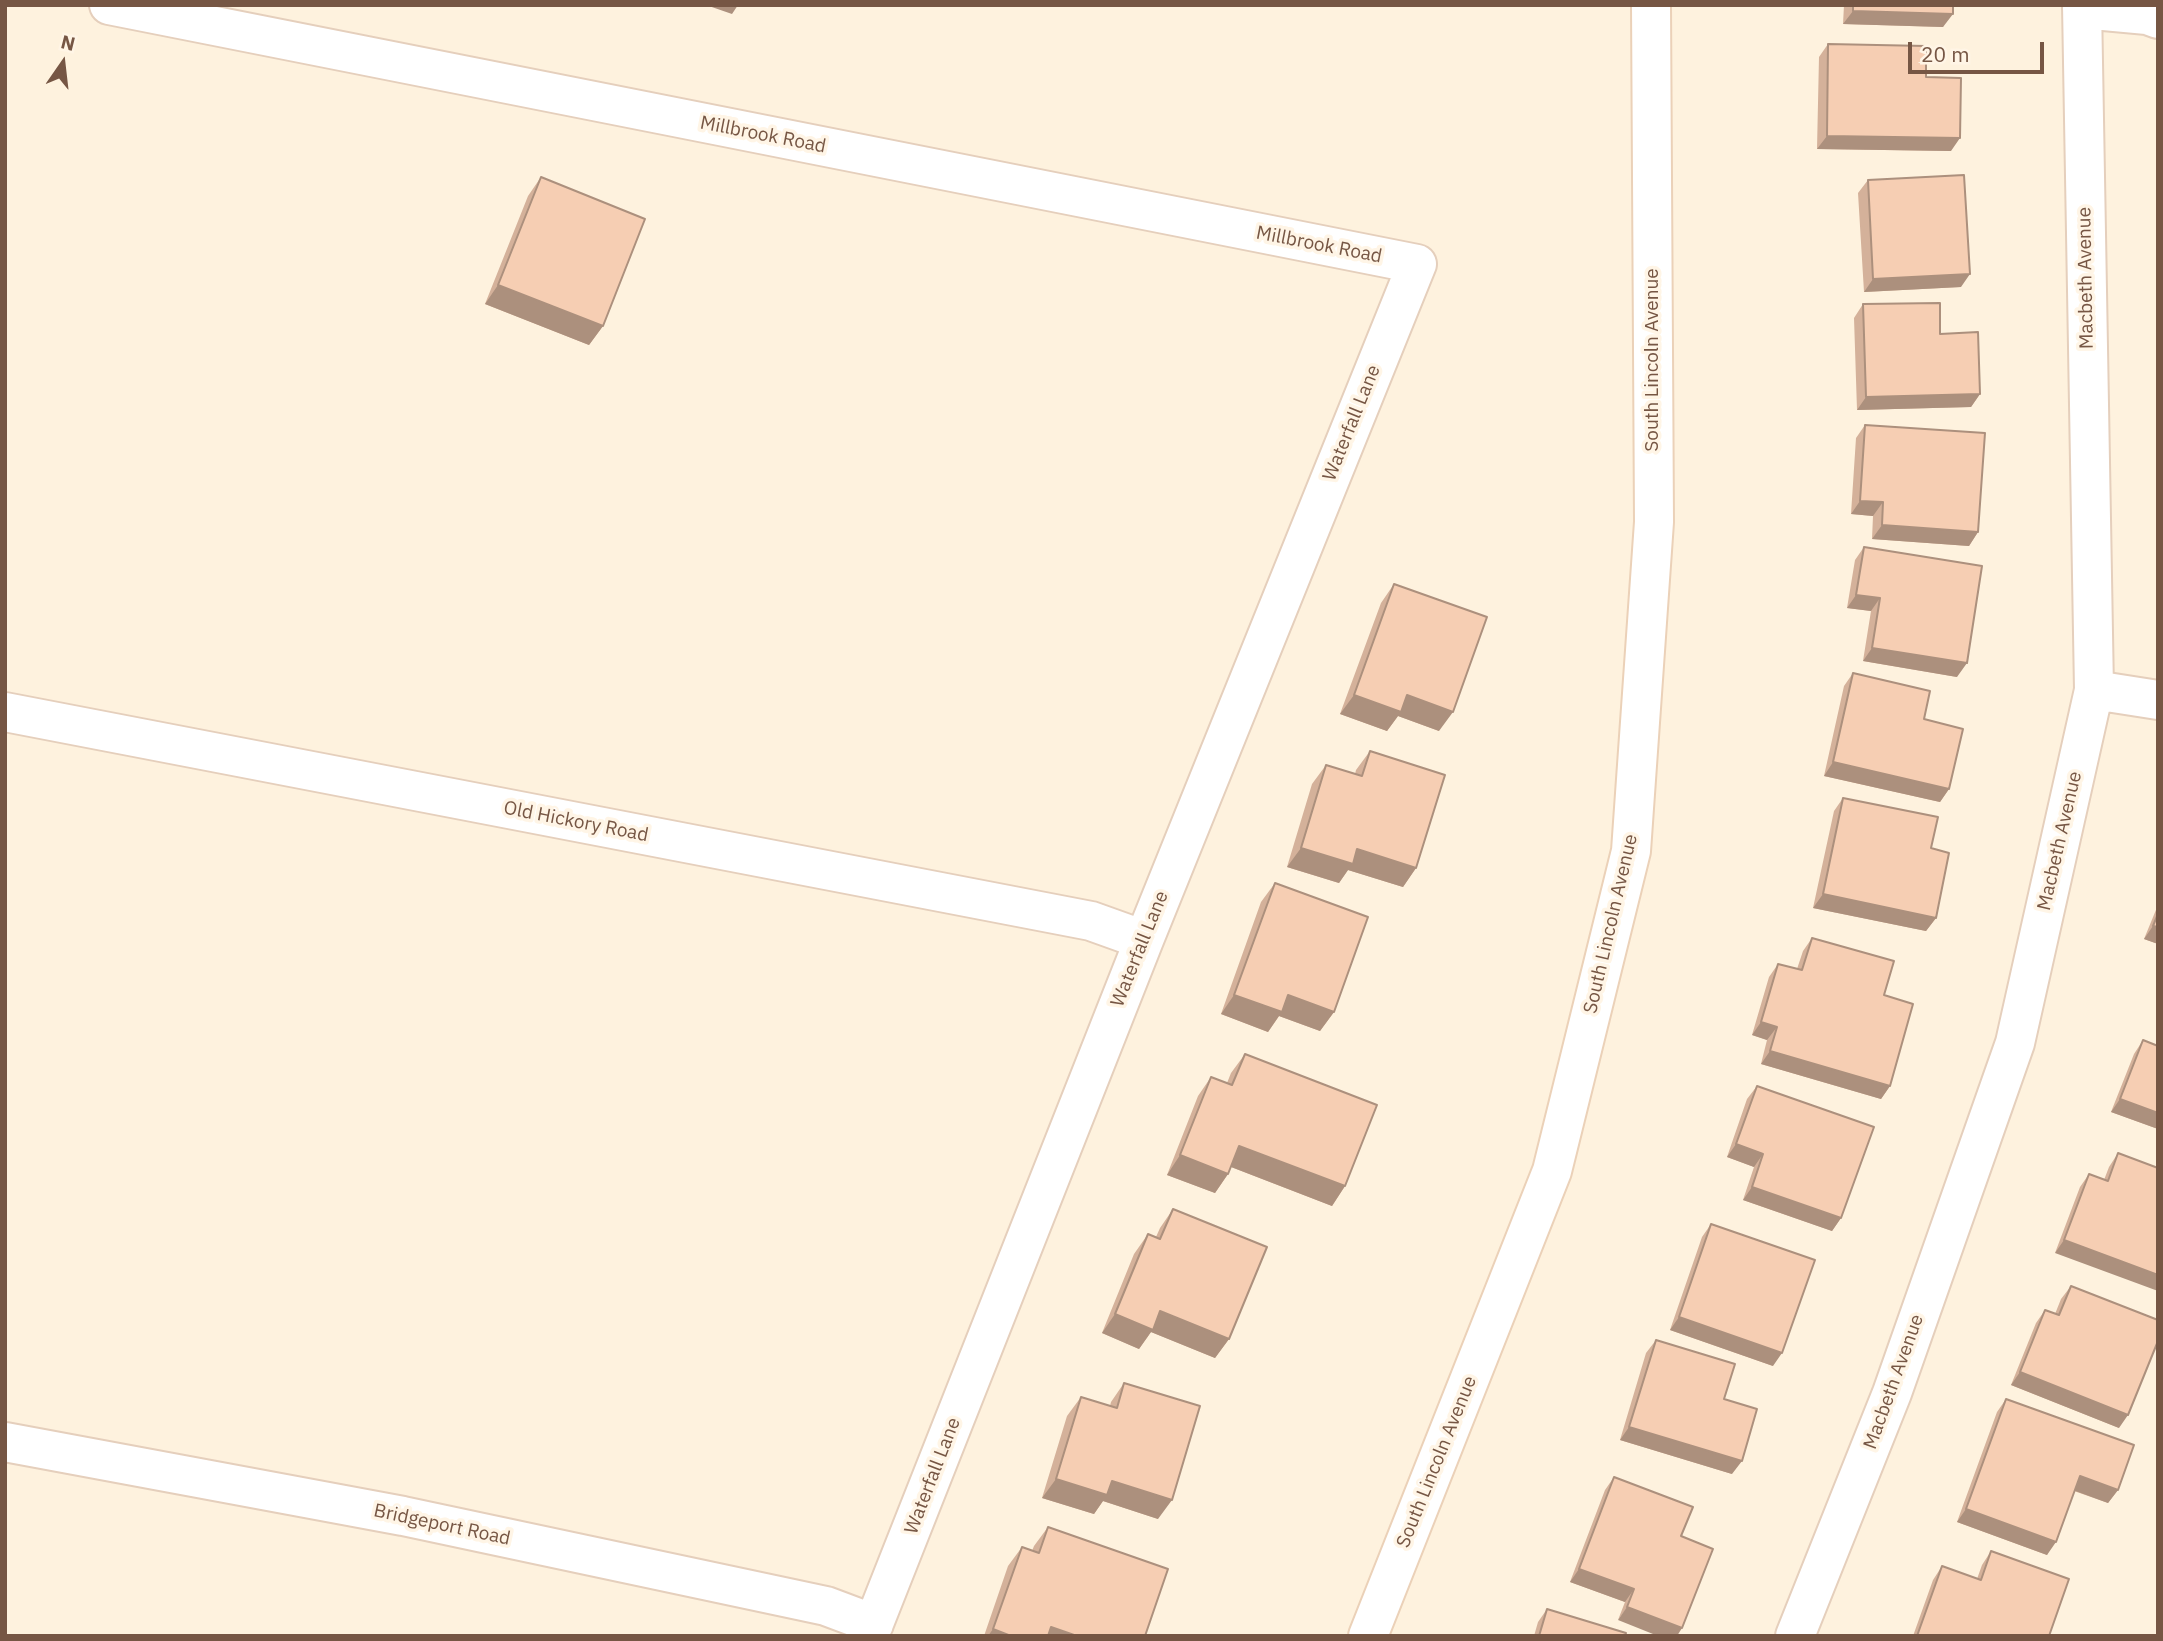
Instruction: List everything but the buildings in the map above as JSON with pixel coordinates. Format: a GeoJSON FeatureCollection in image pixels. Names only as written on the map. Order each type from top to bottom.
{"type":"FeatureCollection","features":[{"type":"Feature","properties":{"kind":"street","name":"Millbrook Road"},"geometry":{"type":"LineString","coordinates":[[109,5],[1417,264]]}},
{"type":"Feature","properties":{"kind":"street","name":"South Lincoln Avenue"},"geometry":{"type":"LineString","coordinates":[[1368,1636],[1552,1171],[1631,851],[1654,522],[1651,5]]}},
{"type":"Feature","properties":{"kind":"street"},"geometry":{"type":"LineString","coordinates":[[2082,7],[2147,15],[2158,19]]}},
{"type":"Feature","properties":{"kind":"street","name":"Macbeth Avenue"},"geometry":{"type":"LineString","coordinates":[[1795,1636],[1892,1393],[2015,1043],[2094,690],[2082,7]]}},
{"type":"Feature","properties":{"kind":"street","name":"Waterfall Lane"},"geometry":{"type":"LineString","coordinates":[[872,1630],[1144,940],[1417,264]]}},
{"type":"Feature","properties":{"kind":"street"},"geometry":{"type":"LineString","coordinates":[[2094,690],[2158,700]]}},
{"type":"Feature","properties":{"kind":"street","name":"Old Hickory Road"},"geometry":{"type":"LineString","coordinates":[[5,712],[1091,921],[1144,940]]}},
{"type":"Feature","properties":{"kind":"street","name":"Bridgeport Road"},"geometry":{"type":"LineString","coordinates":[[5,1442],[403,1516],[826,1606],[872,1630]]}}]}
